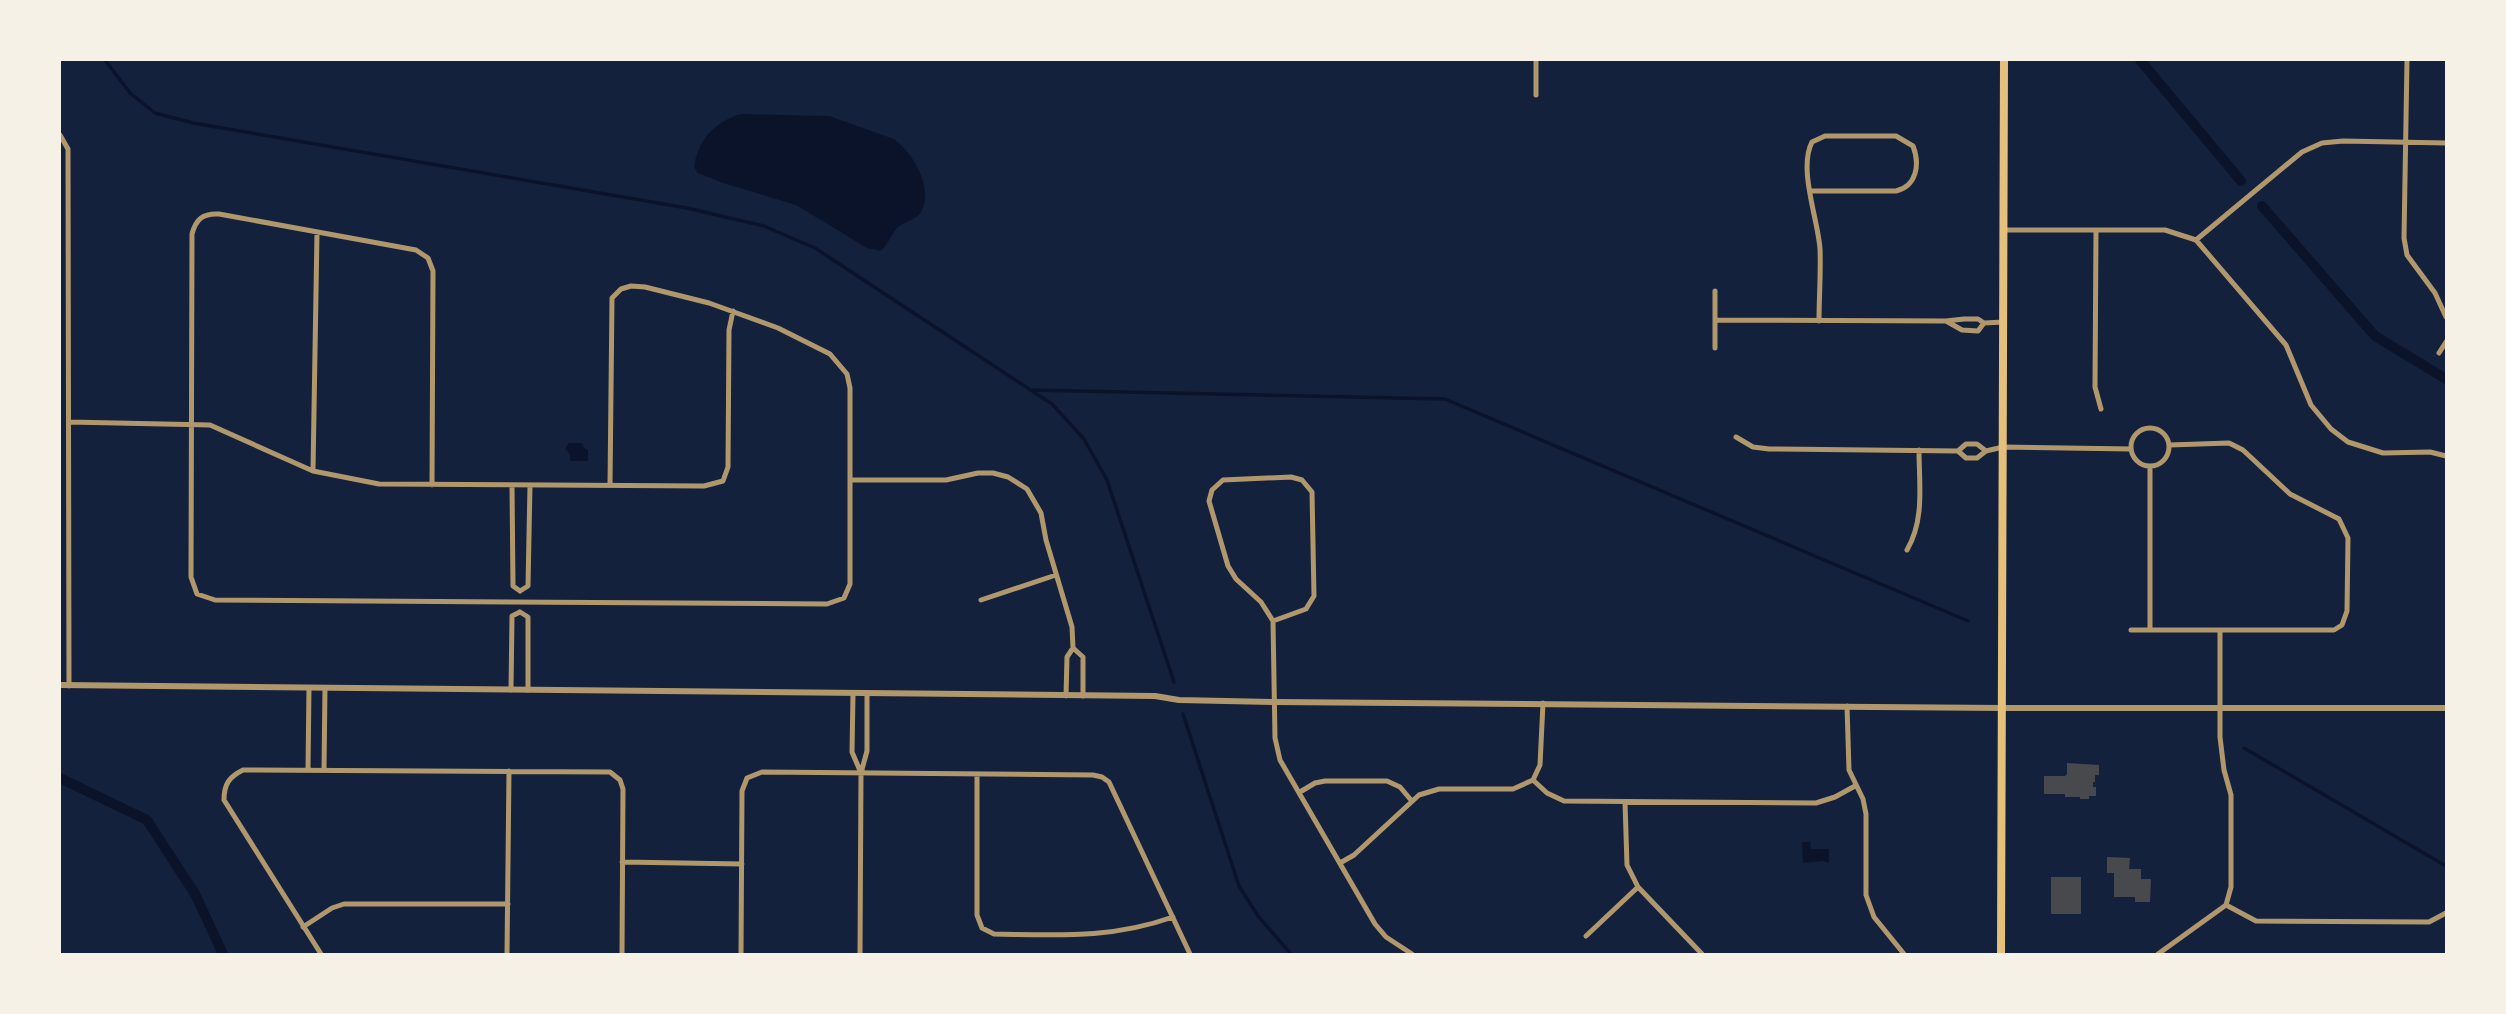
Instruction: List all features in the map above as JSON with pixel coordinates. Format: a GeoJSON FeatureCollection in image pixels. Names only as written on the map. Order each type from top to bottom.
{"type":"FeatureCollection","features":[{"type":"Feature","properties":{"kind":"main road"},"geometry":{"type":"LineString","coordinates":[[2001,954],[2004,60]]}},
{"type":"Feature","properties":{"kind":"street"},"geometry":{"type":"LineString","coordinates":[[1536,60],[1536,94]]}},
{"type":"Feature","properties":{"kind":"street"},"geometry":{"type":"LineString","coordinates":[[2407,60],[2404,239],[2407,255],[2435,293],[2446,317]]}},
{"type":"Feature","properties":{"kind":"street"},"geometry":{"type":"LineString","coordinates":[[60,136],[68,149],[69,685]]}},
{"type":"Feature","properties":{"kind":"street"},"geometry":{"type":"LineString","coordinates":[[1810,191],[1905,189],[1916,172],[1916,153],[1910,142],[1896,136],[1825,136],[1812,142],[1807,155],[1810,191],[1820,250],[1819,321]]}},
{"type":"Feature","properties":{"kind":"street"},"geometry":{"type":"LineString","coordinates":[[2196,240],[2302,152],[2322,143],[2446,143]]}},
{"type":"Feature","properties":{"kind":"street"},"geometry":{"type":"LineString","coordinates":[[432,485],[433,271],[428,258],[416,250],[219,214],[202,216],[194,224],[192,234],[191,577],[197,594],[215,600],[827,604],[844,598],[850,584],[850,388],[847,374],[830,354],[778,328],[733,311],[645,287],[631,286],[621,289],[612,298],[610,485]]}},
{"type":"Feature","properties":{"kind":"street"},"geometry":{"type":"LineString","coordinates":[[2004,230],[2165,230],[2196,240],[2286,345],[2311,405],[2331,429],[2348,442],[2374,451],[2430,452],[2446,456]]}},
{"type":"Feature","properties":{"kind":"street"},"geometry":{"type":"LineString","coordinates":[[2096,230],[2095,387],[2101,409]]}},
{"type":"Feature","properties":{"kind":"street"},"geometry":{"type":"LineString","coordinates":[[313,471],[317,233]]}},
{"type":"Feature","properties":{"kind":"street"},"geometry":{"type":"LineString","coordinates":[[1715,291],[1716,348]]}},
{"type":"Feature","properties":{"kind":"street"},"geometry":{"type":"LineString","coordinates":[[69,422],[210,425],[313,471],[379,484],[704,486],[723,481],[728,467],[729,330],[733,311]]}},
{"type":"Feature","properties":{"kind":"street"},"geometry":{"type":"LineString","coordinates":[[1716,320],[1978,319],[1984,323],[2004,322]]}},
{"type":"Feature","properties":{"kind":"street"},"geometry":{"type":"LineString","coordinates":[[1945,321],[1962,330],[1978,331],[1984,323]]}},
{"type":"Feature","properties":{"kind":"street"},"geometry":{"type":"LineString","coordinates":[[2439,353],[2446,342]]}},
{"type":"Feature","properties":{"kind":"street"},"geometry":{"type":"LineString","coordinates":[[2152,428],[2163,434],[2169,445],[2166,457],[2150,466],[2135,459],[2131,449],[2134,436],[2152,428]]}},
{"type":"Feature","properties":{"kind":"street"},"geometry":{"type":"LineString","coordinates":[[1736,438],[1753,447],[1769,449],[1958,451],[1966,458],[1977,458],[1986,451],[2003,447],[2131,449]]}},
{"type":"Feature","properties":{"kind":"street"},"geometry":{"type":"LineString","coordinates":[[2131,630],[2334,630],[2342,625],[2347,611],[2348,538],[2339,519],[2290,494],[2243,450],[2229,443],[2169,445]]}},
{"type":"Feature","properties":{"kind":"street"},"geometry":{"type":"LineString","coordinates":[[1958,451],[1966,444],[1977,444],[1986,451]]}},
{"type":"Feature","properties":{"kind":"street"},"geometry":{"type":"LineString","coordinates":[[1907,550],[1917,533],[1919,519],[1919,450]]}},
{"type":"Feature","properties":{"kind":"street"},"geometry":{"type":"LineString","coordinates":[[2150,466],[2150,631]]}},
{"type":"Feature","properties":{"kind":"street"},"geometry":{"type":"LineString","coordinates":[[850,480],[946,480],[978,473],[993,473],[1007,477],[1027,489],[1041,513],[1072,627],[1073,648],[1067,657],[1066,696]]}},
{"type":"Feature","properties":{"kind":"street"},"geometry":{"type":"LineString","coordinates":[[1273,621],[1306,609],[1314,596],[1314,500],[1308,485],[1292,477],[1223,480],[1212,490],[1209,502],[1228,566],[1236,579],[1261,602],[1273,621],[1277,749],[1280,760],[1375,923],[1386,937],[1412,954]]}},
{"type":"Feature","properties":{"kind":"street"},"geometry":{"type":"LineString","coordinates":[[512,485],[513,586],[520,591]]}},
{"type":"Feature","properties":{"kind":"street"},"geometry":{"type":"LineString","coordinates":[[520,591],[528,586],[530,485]]}},
{"type":"Feature","properties":{"kind":"street"},"geometry":{"type":"LineString","coordinates":[[981,600],[1056,575]]}},
{"type":"Feature","properties":{"kind":"street"},"geometry":{"type":"LineString","coordinates":[[520,591],[520,612]]}},
{"type":"Feature","properties":{"kind":"street"},"geometry":{"type":"LineString","coordinates":[[60,599],[70,599]]}},
{"type":"Feature","properties":{"kind":"street"},"geometry":{"type":"LineString","coordinates":[[511,690],[512,616],[520,612]]}},
{"type":"Feature","properties":{"kind":"street"},"geometry":{"type":"LineString","coordinates":[[520,612],[528,617],[528,691]]}},
{"type":"Feature","properties":{"kind":"street"},"geometry":{"type":"LineString","coordinates":[[2158,954],[2226,905],[2231,887],[2231,795],[2224,770],[2220,708],[2220,630]]}},
{"type":"Feature","properties":{"kind":"street"},"geometry":{"type":"LineString","coordinates":[[1073,648],[1083,657],[1083,696]]}},
{"type":"Feature","properties":{"kind":"street"},"geometry":{"type":"LineString","coordinates":[[60,685],[1155,696],[1179,700],[1275,702],[1543,702],[2003,708],[2446,708]]}},
{"type":"Feature","properties":{"kind":"street"},"geometry":{"type":"LineString","coordinates":[[308,770],[309,688]]}},
{"type":"Feature","properties":{"kind":"street"},"geometry":{"type":"LineString","coordinates":[[324,688],[324,770]]}},
{"type":"Feature","properties":{"kind":"street"},"geometry":{"type":"LineString","coordinates":[[853,694],[852,752],[861,772]]}},
{"type":"Feature","properties":{"kind":"street"},"geometry":{"type":"LineString","coordinates":[[860,954],[861,772],[867,751],[867,694]]}},
{"type":"Feature","properties":{"kind":"street"},"geometry":{"type":"LineString","coordinates":[[1340,863],[1354,855],[1419,794],[1439,789],[1513,789],[1533,780],[1540,765],[1543,702]]}},
{"type":"Feature","properties":{"kind":"street"},"geometry":{"type":"LineString","coordinates":[[1847,706],[1849,770],[1863,799],[1866,814],[1866,895],[1874,917],[1904,954]]}},
{"type":"Feature","properties":{"kind":"street"},"geometry":{"type":"LineString","coordinates":[[321,954],[224,800],[224,788],[234,774],[243,770],[610,772],[620,780],[623,789],[622,954]]}},
{"type":"Feature","properties":{"kind":"street"},"geometry":{"type":"LineString","coordinates":[[507,954],[509,772]]}},
{"type":"Feature","properties":{"kind":"street"},"geometry":{"type":"LineString","coordinates":[[741,954],[742,791],[747,778],[762,772],[861,772],[1102,777],[1109,782],[1190,954]]}},
{"type":"Feature","properties":{"kind":"street"},"geometry":{"type":"LineString","coordinates":[[977,774],[977,915],[982,928],[994,934],[1091,936],[1150,926],[1173,917]]}},
{"type":"Feature","properties":{"kind":"street"},"geometry":{"type":"LineString","coordinates":[[1533,780],[1547,793],[1564,801],[1816,803],[1855,786]]}},
{"type":"Feature","properties":{"kind":"street"},"geometry":{"type":"LineString","coordinates":[[1300,792],[1315,783],[1325,781],[1387,781],[1401,787],[1411,800]]}},
{"type":"Feature","properties":{"kind":"street"},"geometry":{"type":"LineString","coordinates":[[1625,802],[1627,865],[1638,887],[1702,954]]}},
{"type":"Feature","properties":{"kind":"street"},"geometry":{"type":"LineString","coordinates":[[622,862],[742,864]]}},
{"type":"Feature","properties":{"kind":"street"},"geometry":{"type":"LineString","coordinates":[[1586,936],[1638,887]]}},
{"type":"Feature","properties":{"kind":"street"},"geometry":{"type":"LineString","coordinates":[[303,927],[332,908],[344,904],[508,904]]}},
{"type":"Feature","properties":{"kind":"street"},"geometry":{"type":"LineString","coordinates":[[2226,905],[2256,921],[2428,922],[2446,913]]}},
{"type":"Feature","properties":{"kind":"street"},"geometry":{"type":"LineString","coordinates":[[1688,954],[1695,948]]}},
{"type":"Feature","properties":{"kind":"water"},"geometry":{"type":"Polygon","coordinates":[[[741,114],[829,116],[894,139],[913,160],[923,179],[925,199],[921,212],[897,228],[881,251],[867,248],[796,205],[698,173],[694,167],[696,157],[709,133],[731,117],[741,114]]]}},
{"type":"Feature","properties":{"kind":"water"},"geometry":{"type":"Polygon","coordinates":[[[569,443],[582,443],[588,450],[588,461],[570,461],[570,454],[565,449],[569,443]]]}},
{"type":"Feature","properties":{"kind":"water"},"geometry":{"type":"Polygon","coordinates":[[[1802,842],[1810,842],[1811,849],[1829,849],[1829,863],[1803,863],[1802,842]]]}},
{"type":"Feature","properties":{"kind":"building"},"geometry":{"type":"Polygon","coordinates":[[[2067,763],[2099,765],[2099,775],[2095,775],[2093,782],[2096,796],[2080,799],[2065,797],[2065,794],[2044,794],[2044,776],[2065,776],[2067,763]]]}},
{"type":"Feature","properties":{"kind":"building"},"geometry":{"type":"Polygon","coordinates":[[[2107,857],[2130,858],[2129,869],[2141,869],[2141,879],[2151,879],[2150,902],[2135,902],[2135,897],[2114,897],[2114,873],[2107,873],[2107,857]]]}},
{"type":"Feature","properties":{"kind":"building"},"geometry":{"type":"Polygon","coordinates":[[[2051,877],[2081,877],[2081,914],[2051,914],[2051,877]]]}},
{"type":"Feature","properties":{"kind":"waterway"},"geometry":{"type":"LineString","coordinates":[[105,60],[130,93],[155,113],[193,123],[687,208],[764,226],[815,248],[1052,404],[1084,439],[1107,480],[1174,682]]}},
{"type":"Feature","properties":{"kind":"waterway"},"geometry":{"type":"LineString","coordinates":[[2140,60],[2241,181]]}},
{"type":"Feature","properties":{"kind":"waterway"},"geometry":{"type":"LineString","coordinates":[[2262,206],[2375,336],[2446,379]]}},
{"type":"Feature","properties":{"kind":"waterway"},"geometry":{"type":"LineString","coordinates":[[1032,390],[1445,399],[1968,621]]}},
{"type":"Feature","properties":{"kind":"waterway"},"geometry":{"type":"LineString","coordinates":[[1183,714],[1239,886],[1258,916],[1291,954]]}},
{"type":"Feature","properties":{"kind":"waterway"},"geometry":{"type":"LineString","coordinates":[[2244,748],[2446,866]]}},
{"type":"Feature","properties":{"kind":"waterway"},"geometry":{"type":"LineString","coordinates":[[60,778],[147,820],[195,894],[223,954]]}}]}
